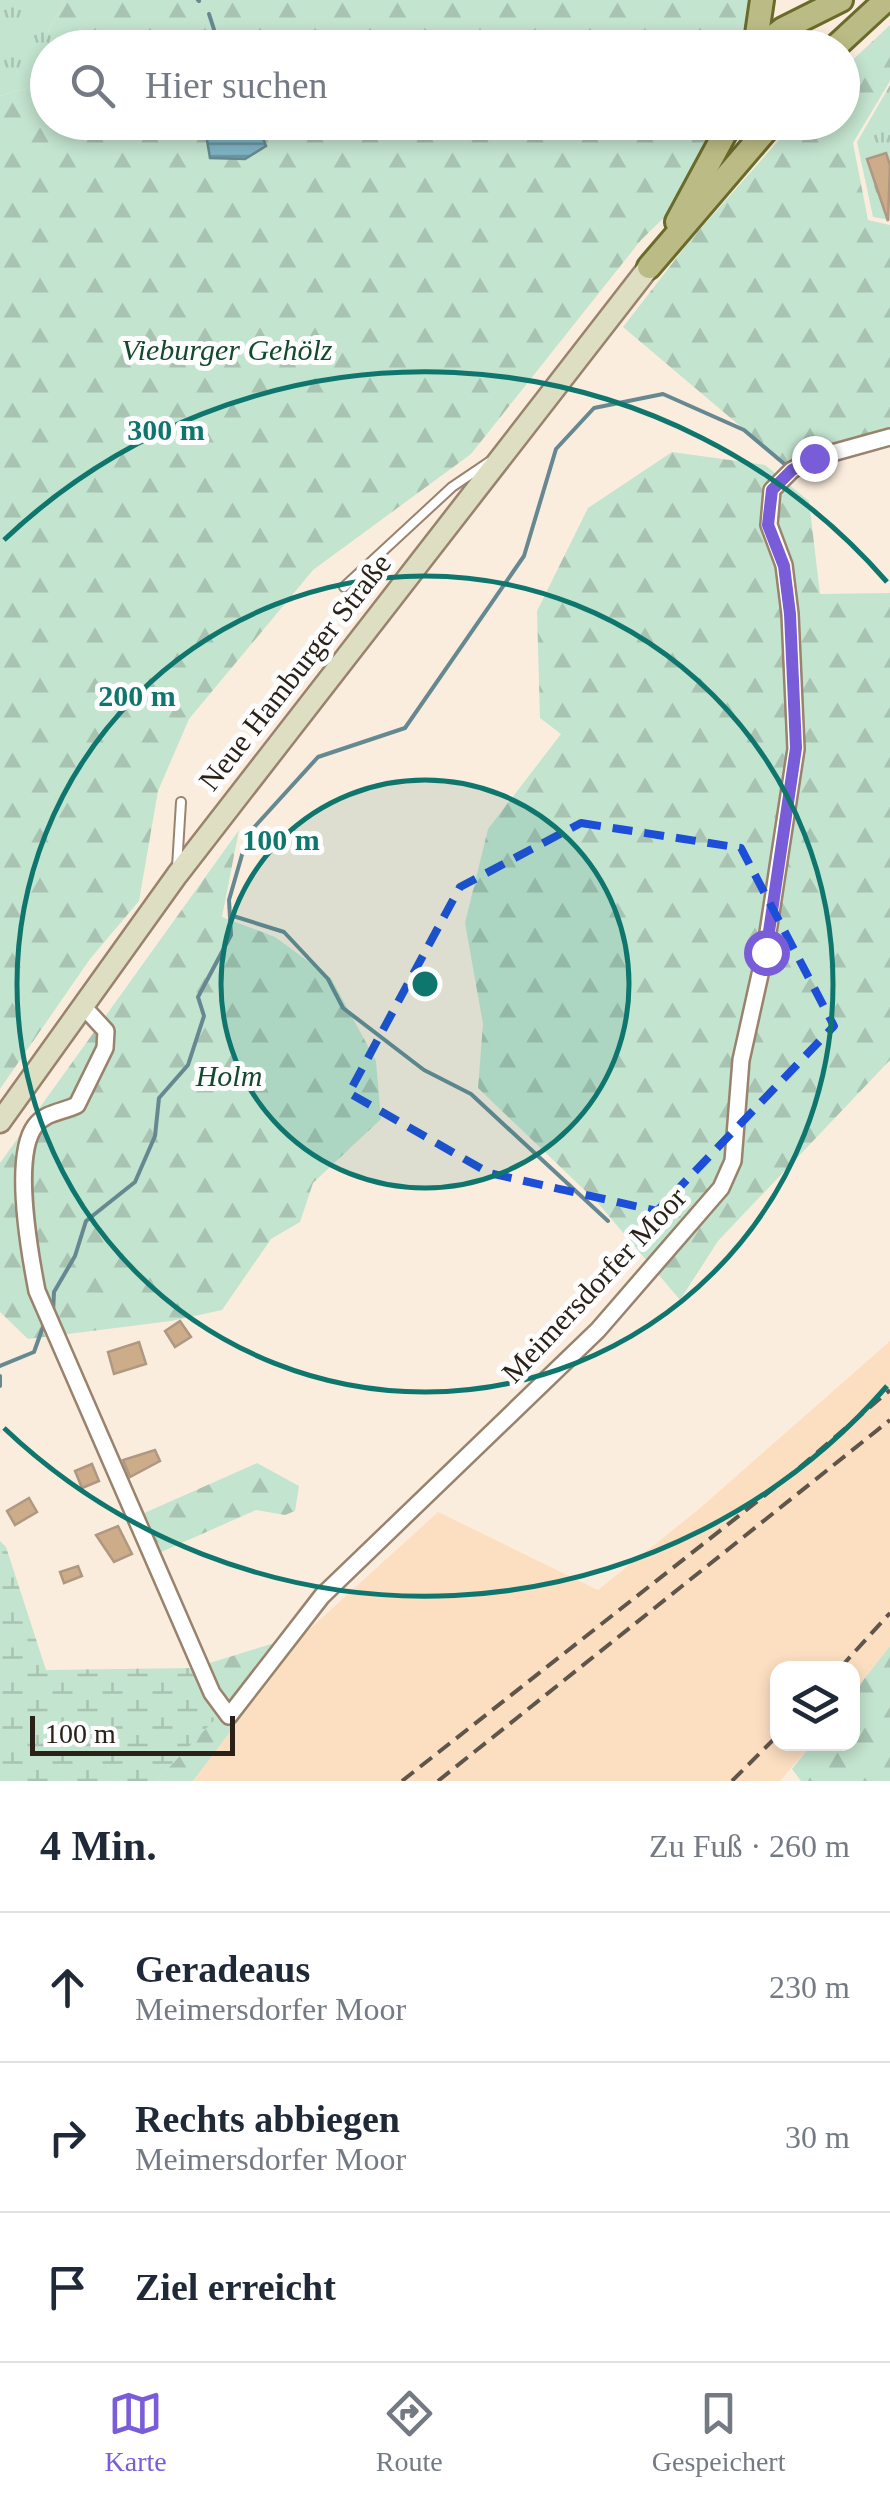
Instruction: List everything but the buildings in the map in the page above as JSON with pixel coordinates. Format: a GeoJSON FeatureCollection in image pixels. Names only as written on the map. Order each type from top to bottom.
{"type":"FeatureCollection","features":[{"type":"Feature","properties":{"kind":"main road"},"geometry":{"type":"LineString","coordinates":[[759,30],[762,0]]}},
{"type":"Feature","properties":{"kind":"main road"},"geometry":{"type":"LineString","coordinates":[[782,30],[841,0]]}},
{"type":"Feature","properties":{"kind":"main road"},"geometry":{"type":"LineString","coordinates":[[844,30],[863,0]]}},
{"type":"Feature","properties":{"kind":"main road"},"geometry":{"type":"LineString","coordinates":[[853,30],[886,0]]}},
{"type":"Feature","properties":{"kind":"main road"},"geometry":{"type":"LineString","coordinates":[[649,267],[704,178],[722,140]]}},
{"type":"Feature","properties":{"kind":"main road"},"geometry":{"type":"LineString","coordinates":[[649,267],[758,140]]}},
{"type":"Feature","properties":{"kind":"main road","name":"Neue Hamburger Straße"},"geometry":{"type":"LineString","coordinates":[[0,1122],[177,875],[649,267]]}},
{"type":"Feature","properties":{"kind":"street","name":"Meimersdorfer Moor"},"geometry":{"type":"LineString","coordinates":[[82,1005],[106,1031],[105,1048],[77,1105],[34,1127],[27,1147],[29,1249],[36,1292],[212,1693],[229,1716],[322,1596],[598,1330],[721,1188],[733,1161],[741,1060],[766,952],[796,748],[784,566],[768,525],[772,490],[792,470],[814,458],[890,437]]}},
{"type":"Feature","properties":{"kind":"lane"},"geometry":{"type":"LineString","coordinates":[[344,587],[452,486],[501,454]]}},
{"type":"Feature","properties":{"kind":"lane"},"geometry":{"type":"LineString","coordinates":[[177,875],[181,802]]}},
{"type":"Feature","properties":{"kind":"highlighted area"},"geometry":{"type":"Polygon","coordinates":[[[581,823],[741,848],[834,1026],[657,1211],[489,1173],[349,1093],[460,887],[581,823]]]}},
{"type":"Feature","properties":{"kind":"shaded area"},"geometry":{"type":"Polygon","coordinates":[[[890,1341],[890,1646],[860,1684],[860,1661],[770,1661],[770,1751],[806,1751],[780,1781],[193,1781],[304,1634],[438,1512],[598,1590],[699,1509],[890,1341]]]}},
{"type":"Feature","properties":{"kind":"green space"},"geometry":{"type":"Polygon","coordinates":[[[0,0],[65,0],[49,30],[30,30],[30,87],[0,96],[0,0]]]}},
{"type":"Feature","properties":{"kind":"green space"},"geometry":{"type":"Polygon","coordinates":[[[65,0],[753,0],[749,30],[49,30],[65,0]]]}},
{"type":"Feature","properties":{"kind":"green space"},"geometry":{"type":"Polygon","coordinates":[[[890,25],[890,81],[860,131],[860,53],[890,25]]]}},
{"type":"Feature","properties":{"kind":"green space"},"geometry":{"type":"Polygon","coordinates":[[[890,85],[890,220],[873,217],[857,142],[890,85]]]}},
{"type":"Feature","properties":{"kind":"green space","name":"Vieburger Gehölz"},"geometry":{"type":"Polygon","coordinates":[[[30,87],[30,140],[712,140],[684,198],[641,240],[471,454],[313,570],[189,719],[158,791],[139,901],[90,959],[0,1089],[0,96],[30,87]]]}},
{"type":"Feature","properties":{"kind":"green space"},"geometry":{"type":"Polygon","coordinates":[[[779,140],[855,140],[868,220],[890,225],[890,437],[792,470],[623,327],[688,243],[779,140]]]}},
{"type":"Feature","properties":{"kind":"green space"},"geometry":{"type":"Polygon","coordinates":[[[672,452],[765,465],[809,501],[820,594],[890,593],[890,1060],[718,1241],[680,1300],[598,1203],[478,1088],[483,1024],[465,923],[488,829],[561,734],[540,718],[537,611],[588,508],[672,452]]]}},
{"type":"Feature","properties":{"kind":"green space","name":"Holm"},"geometry":{"type":"Polygon","coordinates":[[[239,830],[222,917],[275,937],[331,978],[376,1061],[381,1119],[313,1183],[300,1222],[271,1239],[222,1310],[171,1321],[28,1339],[0,1312],[0,1163],[239,830]]]}},
{"type":"Feature","properties":{"kind":"green space"},"geometry":{"type":"Polygon","coordinates":[[[257,1463],[299,1486],[295,1511],[285,1515],[256,1510],[159,1553],[142,1514],[257,1463]]]}},
{"type":"Feature","properties":{"kind":"green space"},"geometry":{"type":"Polygon","coordinates":[[[0,1541],[6,1547],[46,1670],[193,1668],[219,1715],[156,1781],[0,1781],[0,1541]]]}},
{"type":"Feature","properties":{"kind":"green space"},"geometry":{"type":"Polygon","coordinates":[[[304,1634],[193,1781],[156,1781],[218,1715],[193,1668],[304,1634]]]}},
{"type":"Feature","properties":{"kind":"green space"},"geometry":{"type":"Polygon","coordinates":[[[890,1646],[890,1781],[801,1781],[792,1769],[806,1751],[860,1751],[860,1684],[890,1646]]]}},
{"type":"Feature","properties":{"kind":"water"},"geometry":{"type":"Polygon","coordinates":[[[207,140],[264,140],[266,146],[245,159],[210,158],[207,140]]]}},
{"type":"Feature","properties":{"kind":"waterway"},"geometry":{"type":"LineString","coordinates":[[209,14],[214,30]]}},
{"type":"Feature","properties":{"kind":"waterway"},"geometry":{"type":"LineString","coordinates":[[53,1312],[54,1292],[75,1256],[86,1221],[135,1182],[155,1136],[159,1098],[188,1065],[204,1016],[198,997],[231,935],[229,900],[248,834],[318,757],[405,728],[524,556],[556,449],[594,408],[663,394],[744,430],[788,467]]}},
{"type":"Feature","properties":{"kind":"waterway"},"geometry":{"type":"LineString","coordinates":[[230,915],[284,932],[328,979],[343,1008],[424,1070],[471,1094],[608,1221]]}},
{"type":"Feature","properties":{"kind":"waterway"},"geometry":{"type":"LineString","coordinates":[[0,1366],[34,1352],[44,1324]]}},
{"type":"Feature","properties":{"kind":"waterway"},"geometry":{"type":"LineString","coordinates":[[0,1376],[0,1386]]}},
{"type":"Feature","properties":{"kind":"railway"},"geometry":{"type":"LineString","coordinates":[[402,1781],[792,1474],[890,1390]]}},
{"type":"Feature","properties":{"kind":"railway"},"geometry":{"type":"LineString","coordinates":[[438,1781],[890,1420]]}},
{"type":"Feature","properties":{"kind":"railway"},"geometry":{"type":"LineString","coordinates":[[846,1661],[890,1613]]}},
{"type":"Feature","properties":{"kind":"railway"},"geometry":{"type":"LineString","coordinates":[[732,1781],[770,1743]]}},
{"type":"Feature","properties":{"kind":"route"},"geometry":{"type":"LineString","coordinates":[[766,952],[796,748],[784,566],[768,525],[772,490],[792,470],[814,458]]}}]}
